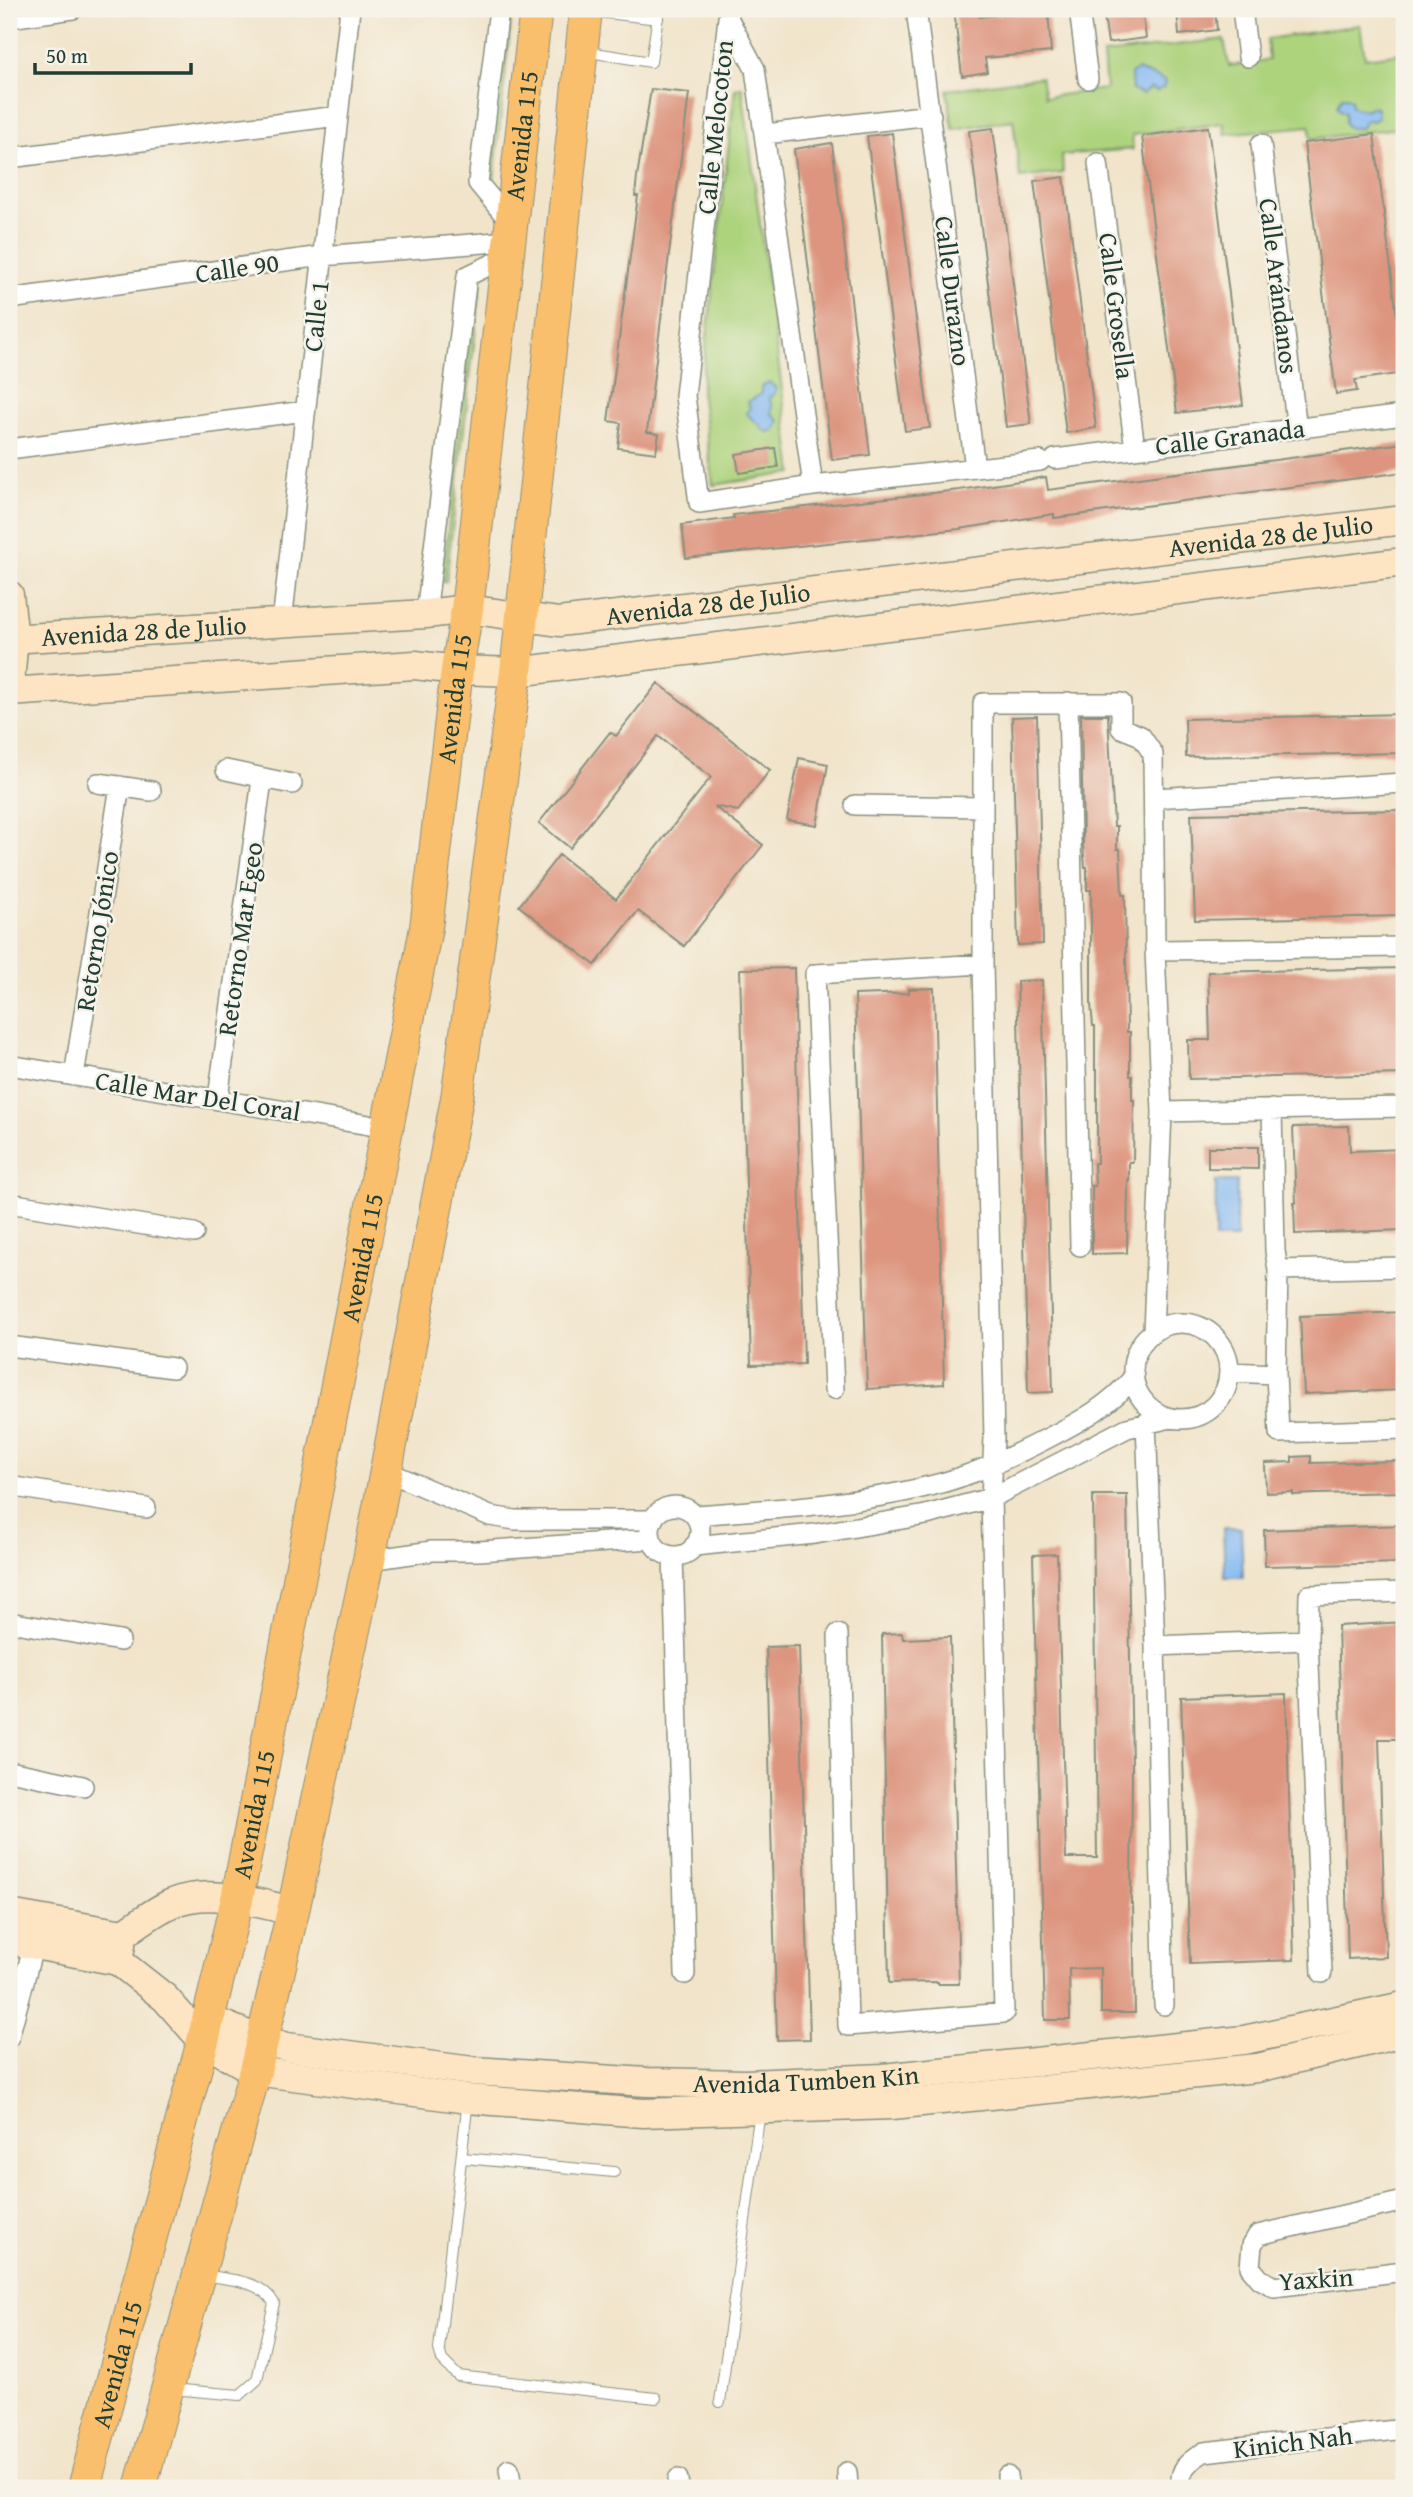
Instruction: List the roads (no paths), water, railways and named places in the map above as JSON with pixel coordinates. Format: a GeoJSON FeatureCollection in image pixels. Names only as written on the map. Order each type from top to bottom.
{"type":"FeatureCollection","features":[{"type":"Feature","properties":{"kind":"main road","name":"Avenida 115"},"geometry":{"type":"LineString","coordinates":[[83,2488],[206,2030],[237,1899],[426,928],[457,670],[467,609],[536,9]]}},
{"type":"Feature","properties":{"kind":"main road","name":"Avenida 115"},"geometry":{"type":"LineString","coordinates":[[140,2488],[259,2056],[293,1911],[369,1560],[457,1098],[516,672],[586,10]]}},
{"type":"Feature","properties":{"kind":"street"},"geometry":{"type":"LineString","coordinates":[[9,18],[73,9]]}},
{"type":"Feature","properties":{"kind":"street","name":"Calle 1"},"geometry":{"type":"LineString","coordinates":[[282,623],[350,9]]}},
{"type":"Feature","properties":{"kind":"street"},"geometry":{"type":"LineString","coordinates":[[426,614],[467,276],[509,240],[478,183],[499,9]]}},
{"type":"Feature","properties":{"kind":"street","name":"Calle Durazno"},"geometry":{"type":"LineString","coordinates":[[916,9],[975,468]]}},
{"type":"Feature","properties":{"kind":"street"},"geometry":{"type":"LineString","coordinates":[[1079,9],[1088,79]]}},
{"type":"Feature","properties":{"kind":"street"},"geometry":{"type":"LineString","coordinates":[[1242,9],[1248,57]]}},
{"type":"Feature","properties":{"kind":"street","name":"Calle Melocoton"},"geometry":{"type":"LineString","coordinates":[[727,18],[755,69],[813,486],[699,503],[685,396],[727,18]]}},
{"type":"Feature","properties":{"kind":"street"},"geometry":{"type":"LineString","coordinates":[[765,134],[931,114]]}},
{"type":"Feature","properties":{"kind":"street"},"geometry":{"type":"LineString","coordinates":[[9,158],[338,117]]}},
{"type":"Feature","properties":{"kind":"street","name":"Calle Arándanos"},"geometry":{"type":"LineString","coordinates":[[1261,144],[1297,429]]}},
{"type":"Feature","properties":{"kind":"street","name":"Calle Grosella"},"geometry":{"type":"LineString","coordinates":[[1098,163],[1135,449]]}},
{"type":"Feature","properties":{"kind":"street","name":"Calle 90"},"geometry":{"type":"LineString","coordinates":[[9,299],[322,256],[509,240]]}},
{"type":"Feature","properties":{"kind":"street"},"geometry":{"type":"LineString","coordinates":[[9,449],[305,411]]}},
{"type":"Feature","properties":{"kind":"street","name":"Calle Granada"},"geometry":{"type":"LineString","coordinates":[[975,468],[1404,415]]}},
{"type":"Feature","properties":{"kind":"street"},"geometry":{"type":"LineString","coordinates":[[813,486],[975,468]]}},
{"type":"Feature","properties":{"kind":"street","name":"Avenida 28 de Julio"},"geometry":{"type":"LineString","coordinates":[[11,638],[426,614],[467,609],[559,622],[1404,520]]}},
{"type":"Feature","properties":{"kind":"street","name":"Avenida 28 de Julio"},"geometry":{"type":"LineString","coordinates":[[9,692],[415,665],[516,672],[1404,562]]}},
{"type":"Feature","properties":{"kind":"street"},"geometry":{"type":"LineString","coordinates":[[9,595],[9,692]]}},
{"type":"Feature","properties":{"kind":"street"},"geometry":{"type":"LineString","coordinates":[[1068,702],[1080,1246]]}},
{"type":"Feature","properties":{"kind":"street"},"geometry":{"type":"LineString","coordinates":[[838,1634],[848,2026],[1004,2013],[991,1498],[994,1438],[983,964],[984,703],[1121,703],[1121,727],[1141,736],[1153,754],[1155,950],[1162,1112],[1153,1332]]}},
{"type":"Feature","properties":{"kind":"street"},"geometry":{"type":"LineString","coordinates":[[226,771],[292,784]]}},
{"type":"Feature","properties":{"kind":"street","name":"Retorno Mar Egeo"},"geometry":{"type":"LineString","coordinates":[[218,1098],[262,780]]}},
{"type":"Feature","properties":{"kind":"street"},"geometry":{"type":"LineString","coordinates":[[98,783],[151,791]]}},
{"type":"Feature","properties":{"kind":"street"},"geometry":{"type":"LineString","coordinates":[[1154,798],[1404,783]]}},
{"type":"Feature","properties":{"kind":"street","name":"Retorno Jónico"},"geometry":{"type":"LineString","coordinates":[[75,1076],[120,786]]}},
{"type":"Feature","properties":{"kind":"street"},"geometry":{"type":"LineString","coordinates":[[855,805],[983,807]]}},
{"type":"Feature","properties":{"kind":"street"},"geometry":{"type":"LineString","coordinates":[[1155,950],[1404,947]]}},
{"type":"Feature","properties":{"kind":"street"},"geometry":{"type":"LineString","coordinates":[[834,1389],[815,974],[983,964]]}},
{"type":"Feature","properties":{"kind":"street","name":"Calle Mar Del Coral"},"geometry":{"type":"LineString","coordinates":[[9,1065],[387,1128]]}},
{"type":"Feature","properties":{"kind":"street"},"geometry":{"type":"LineString","coordinates":[[1162,1112],[1404,1107]]}},
{"type":"Feature","properties":{"kind":"street"},"geometry":{"type":"LineString","coordinates":[[1272,1110],[1275,1251],[1278,1270],[1276,1374],[1279,1433],[1404,1429]]}},
{"type":"Feature","properties":{"kind":"street"},"geometry":{"type":"LineString","coordinates":[[9,1203],[194,1233]]}},
{"type":"Feature","properties":{"kind":"street"},"geometry":{"type":"LineString","coordinates":[[1278,1270],[1404,1268]]}},
{"type":"Feature","properties":{"kind":"street"},"geometry":{"type":"LineString","coordinates":[[694,1546],[815,1534],[926,1516],[991,1498],[1127,1428],[1194,1416],[1213,1406],[1223,1395],[1229,1372],[1224,1348],[1214,1335],[1200,1326],[1184,1323],[1167,1325],[1153,1332],[1141,1345],[1135,1360],[1134,1377],[1146,1404],[1171,1418]]}},
{"type":"Feature","properties":{"kind":"street"},"geometry":{"type":"LineString","coordinates":[[9,1346],[173,1368]]}},
{"type":"Feature","properties":{"kind":"street"},"geometry":{"type":"LineString","coordinates":[[1229,1372],[1276,1374]]}},
{"type":"Feature","properties":{"kind":"street"},"geometry":{"type":"LineString","coordinates":[[694,1515],[699,1530],[694,1546],[688,1552],[673,1556],[659,1550],[652,1530],[663,1509],[679,1507],[694,1515],[788,1508],[877,1497],[933,1485],[1011,1458],[1085,1419],[1117,1396],[1134,1377]]}},
{"type":"Feature","properties":{"kind":"street"},"geometry":{"type":"LineString","coordinates":[[1146,1423],[1155,1646],[1164,2005]]}},
{"type":"Feature","properties":{"kind":"street"},"geometry":{"type":"LineString","coordinates":[[386,1471],[490,1516],[652,1530]]}},
{"type":"Feature","properties":{"kind":"street"},"geometry":{"type":"LineString","coordinates":[[9,1486],[146,1508]]}},
{"type":"Feature","properties":{"kind":"street"},"geometry":{"type":"LineString","coordinates":[[369,1560],[432,1552],[480,1551],[652,1530]]}},
{"type":"Feature","properties":{"kind":"street"},"geometry":{"type":"LineString","coordinates":[[673,1556],[685,1974]]}},
{"type":"Feature","properties":{"kind":"street"},"geometry":{"type":"LineString","coordinates":[[1322,1973],[1308,1640],[1310,1595],[1404,1592]]}},
{"type":"Feature","properties":{"kind":"street"},"geometry":{"type":"LineString","coordinates":[[9,1622],[120,1640]]}},
{"type":"Feature","properties":{"kind":"street"},"geometry":{"type":"LineString","coordinates":[[1155,1646],[1308,1640]]}},
{"type":"Feature","properties":{"kind":"street"},"geometry":{"type":"LineString","coordinates":[[9,1771],[83,1786]]}},
{"type":"Feature","properties":{"kind":"street"},"geometry":{"type":"LineString","coordinates":[[9,2037],[21,1942],[121,1947],[174,1902],[195,1896],[237,1899],[293,1911]]}},
{"type":"Feature","properties":{"kind":"street"},"geometry":{"type":"LineString","coordinates":[[9,1914],[121,1947],[165,1998],[206,2030]]}},
{"type":"Feature","properties":{"kind":"street","name":"Avenida Tumben Kin"},"geometry":{"type":"LineString","coordinates":[[259,2056],[287,2047],[473,2071],[647,2082],[746,2084],[883,2078],[1244,2040],[1404,2006]]}},
{"type":"Feature","properties":{"kind":"street","name":"Avenida Tumben Kin"},"geometry":{"type":"LineString","coordinates":[[206,2030],[259,2056],[468,2099],[643,2113],[892,2105],[1257,2068],[1404,2033]]}},
{"type":"Feature","properties":{"kind":"street","name":"Yaxkin"},"geometry":{"type":"LineString","coordinates":[[1404,2201],[1258,2235],[1252,2245],[1250,2267],[1259,2279],[1274,2287],[1404,2271]]}},
{"type":"Feature","properties":{"kind":"street","name":"Kinich Nah"},"geometry":{"type":"LineString","coordinates":[[1181,2488],[1180,2478],[1185,2463],[1204,2452],[1404,2429]]}},
{"type":"Feature","properties":{"kind":"street"},"geometry":{"type":"LineString","coordinates":[[509,2469],[512,2488]]}},
{"type":"Feature","properties":{"kind":"lane"},"geometry":{"type":"LineString","coordinates":[[586,10],[659,14],[652,62],[589,52]]}},
{"type":"Feature","properties":{"kind":"lane"},"geometry":{"type":"LineString","coordinates":[[468,2099],[439,2349],[442,2360],[458,2375],[656,2398]]}},
{"type":"Feature","properties":{"kind":"lane"},"geometry":{"type":"LineString","coordinates":[[720,2402],[761,2110]]}},
{"type":"Feature","properties":{"kind":"lane"},"geometry":{"type":"LineString","coordinates":[[463,2158],[614,2172]]}},
{"type":"Feature","properties":{"kind":"lane"},"geometry":{"type":"LineString","coordinates":[[167,2389],[240,2395],[257,2380],[274,2303],[267,2292],[256,2285],[199,2274]]}},
{"type":"Feature","properties":{"kind":"water"},"geometry":{"type":"Polygon","coordinates":[[[1137,70],[1165,81],[1164,87],[1157,91],[1151,88],[1142,94],[1132,90],[1131,74],[1137,70]]]}},
{"type":"Feature","properties":{"kind":"water"},"geometry":{"type":"Polygon","coordinates":[[[1342,97],[1351,99],[1352,107],[1364,110],[1373,106],[1377,108],[1378,118],[1374,121],[1367,120],[1361,128],[1350,128],[1345,124],[1345,112],[1339,110],[1337,105],[1342,97]]]}},
{"type":"Feature","properties":{"kind":"water"},"geometry":{"type":"Polygon","coordinates":[[[769,382],[776,388],[769,398],[771,413],[779,421],[774,431],[768,432],[746,413],[750,408],[748,402],[761,394],[761,387],[769,382]]]}},
{"type":"Feature","properties":{"kind":"water"},"geometry":{"type":"Polygon","coordinates":[[[1216,1181],[1237,1181],[1236,1239],[1215,1239],[1216,1181]]]}},
{"type":"Feature","properties":{"kind":"water"},"geometry":{"type":"Polygon","coordinates":[[[1223,1528],[1241,1528],[1243,1577],[1225,1577],[1223,1528]]]}}]}
